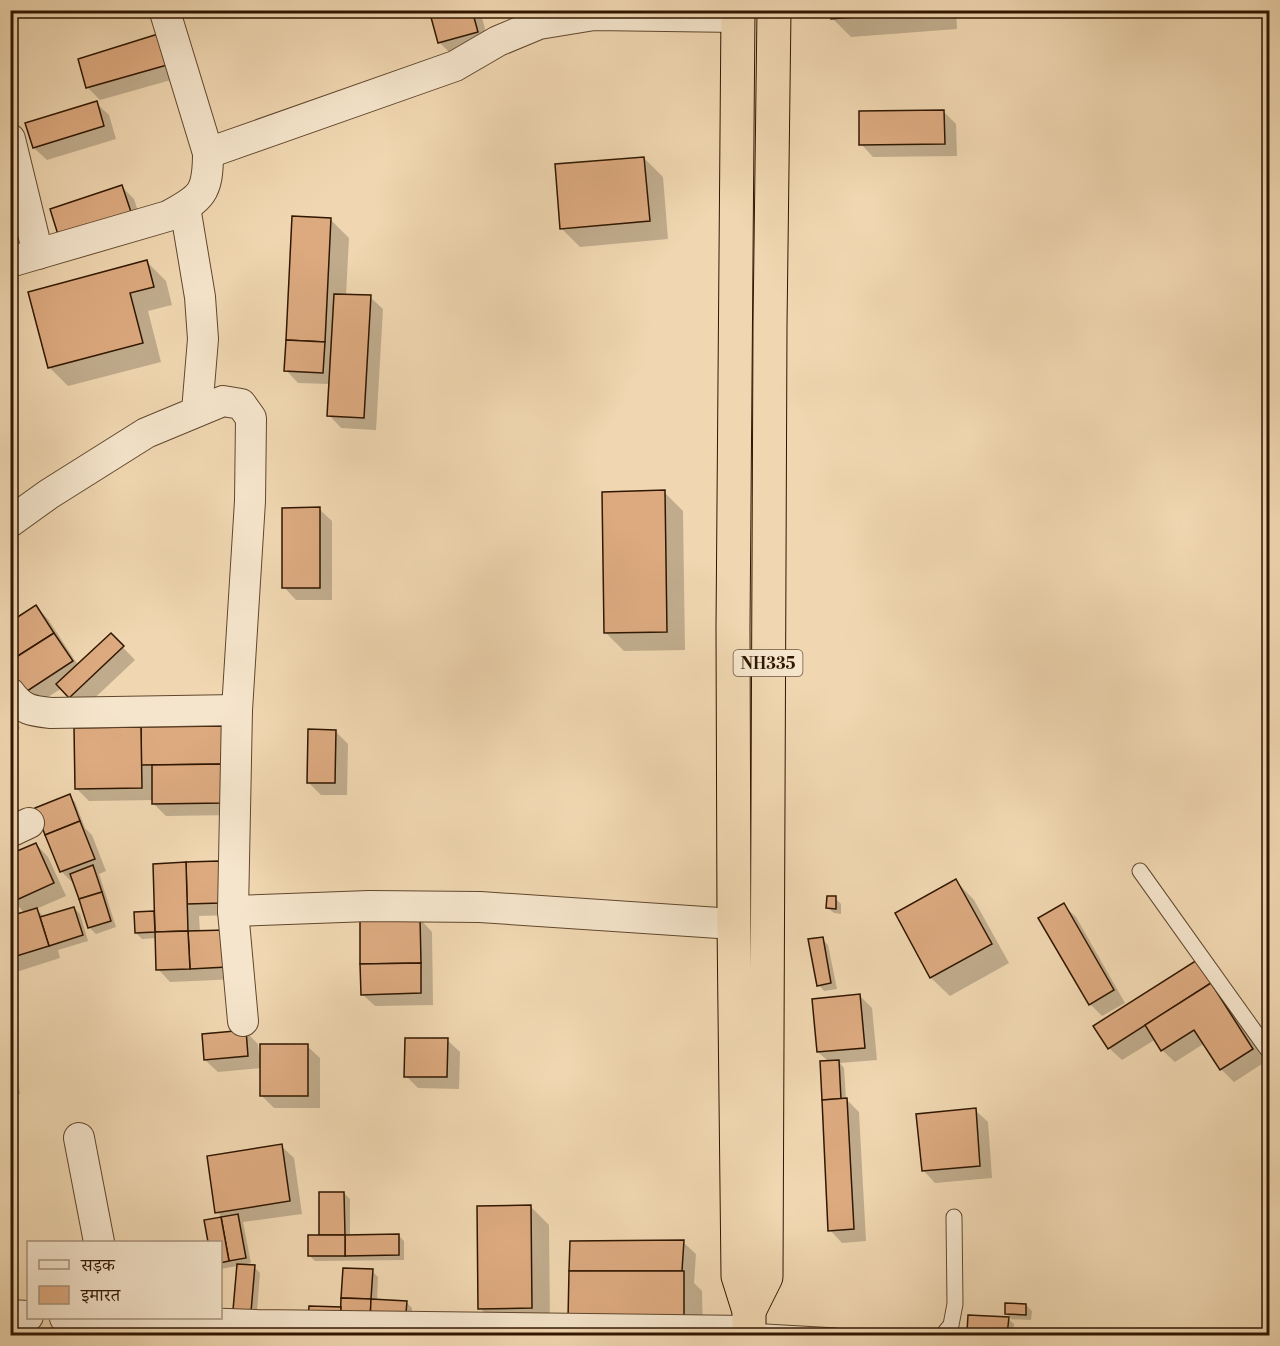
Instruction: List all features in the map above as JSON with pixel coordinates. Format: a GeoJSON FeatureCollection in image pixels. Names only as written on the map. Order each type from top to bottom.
{"type":"FeatureCollection","features":[{"type":"Feature","properties":{"kind":"highway","name":"NH335"},"geometry":{"type":"LineString","coordinates":[[749,1326],[766,1277],[770,326],[774,10]]}},
{"type":"Feature","properties":{"kind":"highway","name":"NH335"},"geometry":{"type":"LineString","coordinates":[[738,14],[733,615],[734,924],[738,1276],[749,1326]]}},
{"type":"Feature","properties":{"kind":"street"},"geometry":{"type":"LineString","coordinates":[[10,139],[24,258],[168,216],[185,207],[202,192],[208,175],[208,153],[165,12]]}},
{"type":"Feature","properties":{"kind":"street"},"geometry":{"type":"LineString","coordinates":[[208,153],[454,66],[498,41],[539,24],[594,15],[738,14]]}},
{"type":"Feature","properties":{"kind":"street"},"geometry":{"type":"LineString","coordinates":[[185,207],[200,297],[203,339],[198,411]]}},
{"type":"Feature","properties":{"kind":"street"},"geometry":{"type":"LineString","coordinates":[[10,522],[49,494],[146,433],[223,401],[241,404],[251,418],[250,501],[237,710],[234,911],[243,1022]]}},
{"type":"Feature","properties":{"kind":"street"},"geometry":{"type":"LineString","coordinates":[[10,693],[15,700],[30,710],[51,713],[237,710]]}},
{"type":"Feature","properties":{"kind":"street"},"geometry":{"type":"LineString","coordinates":[[234,911],[369,906],[480,907],[734,924]]}},
{"type":"Feature","properties":{"kind":"street"},"geometry":{"type":"LineString","coordinates":[[79,1138],[99,1241]]}},
{"type":"Feature","properties":{"kind":"street"},"geometry":{"type":"LineString","coordinates":[[10,1315],[27,1316]]}},
{"type":"Feature","properties":{"kind":"street"},"geometry":{"type":"LineString","coordinates":[[134,1319],[257,1325],[749,1326]]}},
{"type":"Feature","properties":{"kind":"lane"},"geometry":{"type":"LineString","coordinates":[[1140,871],[1269,1053]]}},
{"type":"Feature","properties":{"kind":"lane"},"geometry":{"type":"LineString","coordinates":[[942,1335],[951,1325],[955,1304],[954,1216]]}},
{"type":"Feature","properties":{"kind":"lane"},"geometry":{"type":"LineString","coordinates":[[749,1326],[836,1335]]}},
{"type":"Feature","properties":{"kind":"building"},"geometry":{"type":"Polygon","coordinates":[[[429,10],[472,10],[478,32],[438,43],[429,10]]]}},
{"type":"Feature","properties":{"kind":"building"},"geometry":{"type":"Polygon","coordinates":[[[830,10],[939,10],[831,19],[830,10]]]}},
{"type":"Feature","properties":{"kind":"building"},"geometry":{"type":"Polygon","coordinates":[[[158,34],[167,65],[86,88],[78,59],[158,34]]]}},
{"type":"Feature","properties":{"kind":"building"},"geometry":{"type":"Polygon","coordinates":[[[97,101],[104,126],[33,148],[25,123],[97,101]]]}},
{"type":"Feature","properties":{"kind":"building"},"geometry":{"type":"Polygon","coordinates":[[[944,110],[945,144],[859,145],[859,111],[944,110]]]}},
{"type":"Feature","properties":{"kind":"building"},"geometry":{"type":"Polygon","coordinates":[[[644,157],[650,221],[560,229],[555,164],[644,157]]]}},
{"type":"Feature","properties":{"kind":"building"},"geometry":{"type":"Polygon","coordinates":[[[122,185],[133,218],[60,241],[50,209],[122,185]]]}},
{"type":"Feature","properties":{"kind":"building"},"geometry":{"type":"Polygon","coordinates":[[[292,216],[331,218],[325,342],[286,340],[292,216]]]}},
{"type":"Feature","properties":{"kind":"building"},"geometry":{"type":"Polygon","coordinates":[[[147,260],[154,287],[130,293],[143,343],[48,368],[28,292],[147,260]]]}},
{"type":"Feature","properties":{"kind":"building"},"geometry":{"type":"Polygon","coordinates":[[[334,294],[371,295],[364,418],[327,416],[334,294]]]}},
{"type":"Feature","properties":{"kind":"building"},"geometry":{"type":"Polygon","coordinates":[[[286,340],[325,342],[323,373],[284,371],[286,340]]]}},
{"type":"Feature","properties":{"kind":"building"},"geometry":{"type":"Polygon","coordinates":[[[665,490],[667,632],[604,633],[602,492],[665,490]]]}},
{"type":"Feature","properties":{"kind":"building"},"geometry":{"type":"Polygon","coordinates":[[[320,507],[320,588],[282,588],[282,508],[320,507]]]}},
{"type":"Feature","properties":{"kind":"building"},"geometry":{"type":"Polygon","coordinates":[[[36,605],[54,633],[10,661],[10,622],[36,605]]]}},
{"type":"Feature","properties":{"kind":"building"},"geometry":{"type":"Polygon","coordinates":[[[54,633],[73,661],[15,699],[10,692],[10,661],[54,633]]]}},
{"type":"Feature","properties":{"kind":"building"},"geometry":{"type":"Polygon","coordinates":[[[111,633],[124,646],[69,698],[56,684],[111,633]]]}},
{"type":"Feature","properties":{"kind":"building"},"geometry":{"type":"Polygon","coordinates":[[[224,726],[224,764],[141,765],[141,727],[224,726]]]}},
{"type":"Feature","properties":{"kind":"building"},"geometry":{"type":"Polygon","coordinates":[[[141,727],[142,788],[75,789],[74,728],[141,727]]]}},
{"type":"Feature","properties":{"kind":"building"},"geometry":{"type":"Polygon","coordinates":[[[308,729],[336,730],[335,783],[307,783],[308,729]]]}},
{"type":"Feature","properties":{"kind":"building"},"geometry":{"type":"Polygon","coordinates":[[[224,764],[224,803],[152,804],[152,765],[224,764]]]}},
{"type":"Feature","properties":{"kind":"building"},"geometry":{"type":"Polygon","coordinates":[[[70,794],[80,821],[45,835],[35,808],[70,794]]]}},
{"type":"Feature","properties":{"kind":"building"},"geometry":{"type":"Polygon","coordinates":[[[80,821],[95,859],[60,872],[45,835],[80,821]]]}},
{"type":"Feature","properties":{"kind":"building"},"geometry":{"type":"Polygon","coordinates":[[[36,843],[54,883],[12,902],[10,900],[10,854],[36,843]]]}},
{"type":"Feature","properties":{"kind":"building"},"geometry":{"type":"Polygon","coordinates":[[[219,861],[221,903],[187,904],[186,862],[219,861]]]}},
{"type":"Feature","properties":{"kind":"building"},"geometry":{"type":"Polygon","coordinates":[[[186,862],[188,931],[155,932],[153,864],[186,862]]]}},
{"type":"Feature","properties":{"kind":"building"},"geometry":{"type":"Polygon","coordinates":[[[93,865],[102,892],[79,899],[70,874],[93,865]]]}},
{"type":"Feature","properties":{"kind":"building"},"geometry":{"type":"Polygon","coordinates":[[[956,879],[992,944],[930,978],[895,913],[956,879]]]}},
{"type":"Feature","properties":{"kind":"building"},"geometry":{"type":"Polygon","coordinates":[[[102,892],[111,921],[88,928],[79,899],[102,892]]]}},
{"type":"Feature","properties":{"kind":"building"},"geometry":{"type":"Polygon","coordinates":[[[827,896],[836,896],[836,909],[826,908],[827,896]]]}},
{"type":"Feature","properties":{"kind":"building"},"geometry":{"type":"Polygon","coordinates":[[[1064,903],[1114,990],[1089,1005],[1038,918],[1064,903]]]}},
{"type":"Feature","properties":{"kind":"building"},"geometry":{"type":"Polygon","coordinates":[[[74,907],[83,935],[49,946],[40,917],[74,907]]]}},
{"type":"Feature","properties":{"kind":"building"},"geometry":{"type":"Polygon","coordinates":[[[37,908],[49,946],[10,958],[10,916],[37,908]]]}},
{"type":"Feature","properties":{"kind":"building"},"geometry":{"type":"Polygon","coordinates":[[[154,911],[155,932],[135,933],[134,912],[154,911]]]}},
{"type":"Feature","properties":{"kind":"building"},"geometry":{"type":"Polygon","coordinates":[[[420,917],[421,963],[360,964],[360,918],[420,917]]]}},
{"type":"Feature","properties":{"kind":"building"},"geometry":{"type":"Polygon","coordinates":[[[226,930],[227,967],[190,969],[188,931],[226,930]]]}},
{"type":"Feature","properties":{"kind":"building"},"geometry":{"type":"Polygon","coordinates":[[[188,931],[190,969],[156,970],[155,932],[188,931]]]}},
{"type":"Feature","properties":{"kind":"building"},"geometry":{"type":"Polygon","coordinates":[[[823,937],[831,983],[817,986],[808,939],[823,937]]]}},
{"type":"Feature","properties":{"kind":"building"},"geometry":{"type":"Polygon","coordinates":[[[1197,960],[1211,983],[1108,1049],[1093,1026],[1197,960]]]}},
{"type":"Feature","properties":{"kind":"building"},"geometry":{"type":"Polygon","coordinates":[[[421,963],[421,993],[361,995],[360,964],[421,963]]]}},
{"type":"Feature","properties":{"kind":"building"},"geometry":{"type":"Polygon","coordinates":[[[1211,983],[1253,1049],[1220,1070],[1194,1030],[1161,1051],[1145,1025],[1211,983]]]}},
{"type":"Feature","properties":{"kind":"building"},"geometry":{"type":"Polygon","coordinates":[[[860,994],[865,1048],[817,1052],[812,999],[860,994]]]}},
{"type":"Feature","properties":{"kind":"building"},"geometry":{"type":"Polygon","coordinates":[[[246,1030],[248,1056],[204,1060],[202,1034],[246,1030]]]}},
{"type":"Feature","properties":{"kind":"building"},"geometry":{"type":"Polygon","coordinates":[[[405,1038],[448,1038],[447,1077],[404,1077],[405,1038]]]}},
{"type":"Feature","properties":{"kind":"building"},"geometry":{"type":"Polygon","coordinates":[[[260,1044],[308,1044],[308,1096],[260,1096],[260,1044]]]}},
{"type":"Feature","properties":{"kind":"building"},"geometry":{"type":"Polygon","coordinates":[[[839,1060],[841,1099],[822,1100],[820,1061],[839,1060]]]}},
{"type":"Feature","properties":{"kind":"building"},"geometry":{"type":"Polygon","coordinates":[[[10,1063],[15,1089],[10,1090],[10,1063]]]}},
{"type":"Feature","properties":{"kind":"building"},"geometry":{"type":"Polygon","coordinates":[[[847,1098],[854,1229],[828,1231],[822,1100],[847,1098]]]}},
{"type":"Feature","properties":{"kind":"building"},"geometry":{"type":"Polygon","coordinates":[[[976,1108],[980,1166],[922,1171],[916,1114],[976,1108]]]}},
{"type":"Feature","properties":{"kind":"building"},"geometry":{"type":"Polygon","coordinates":[[[282,1144],[290,1201],[215,1213],[207,1156],[282,1144]]]}},
{"type":"Feature","properties":{"kind":"building"},"geometry":{"type":"Polygon","coordinates":[[[319,1192],[344,1192],[345,1235],[319,1235],[319,1192]]]}},
{"type":"Feature","properties":{"kind":"building"},"geometry":{"type":"Polygon","coordinates":[[[531,1205],[532,1308],[478,1309],[477,1206],[531,1205]]]}},
{"type":"Feature","properties":{"kind":"building"},"geometry":{"type":"Polygon","coordinates":[[[238,1214],[246,1258],[229,1261],[221,1217],[238,1214]]]}},
{"type":"Feature","properties":{"kind":"building"},"geometry":{"type":"Polygon","coordinates":[[[221,1217],[229,1261],[222,1263],[222,1241],[208,1241],[204,1220],[221,1217]]]}},
{"type":"Feature","properties":{"kind":"building"},"geometry":{"type":"Polygon","coordinates":[[[399,1234],[399,1255],[345,1256],[345,1235],[399,1234]]]}},
{"type":"Feature","properties":{"kind":"building"},"geometry":{"type":"Polygon","coordinates":[[[308,1235],[345,1235],[345,1256],[308,1256],[308,1235]]]}},
{"type":"Feature","properties":{"kind":"building"},"geometry":{"type":"Polygon","coordinates":[[[684,1240],[682,1271],[569,1271],[570,1241],[684,1240]]]}},
{"type":"Feature","properties":{"kind":"building"},"geometry":{"type":"Polygon","coordinates":[[[237,1264],[255,1265],[251,1312],[233,1310],[237,1264]]]}},
{"type":"Feature","properties":{"kind":"building"},"geometry":{"type":"Polygon","coordinates":[[[343,1268],[373,1269],[371,1299],[341,1298],[343,1268]]]}},
{"type":"Feature","properties":{"kind":"building"},"geometry":{"type":"Polygon","coordinates":[[[569,1271],[684,1271],[684,1319],[568,1319],[569,1271]]]}},
{"type":"Feature","properties":{"kind":"building"},"geometry":{"type":"Polygon","coordinates":[[[341,1298],[371,1299],[370,1323],[340,1322],[341,1298]]]}},
{"type":"Feature","properties":{"kind":"building"},"geometry":{"type":"Polygon","coordinates":[[[371,1299],[407,1301],[405,1325],[370,1323],[371,1299]]]}},
{"type":"Feature","properties":{"kind":"building"},"geometry":{"type":"Polygon","coordinates":[[[1005,1303],[1026,1304],[1026,1315],[1005,1314],[1005,1303]]]}},
{"type":"Feature","properties":{"kind":"building"},"geometry":{"type":"Polygon","coordinates":[[[309,1306],[341,1307],[340,1322],[308,1321],[309,1306]]]}},
{"type":"Feature","properties":{"kind":"building"},"geometry":{"type":"Polygon","coordinates":[[[968,1315],[1009,1317],[1007,1335],[967,1332],[968,1315]]]}}]}
